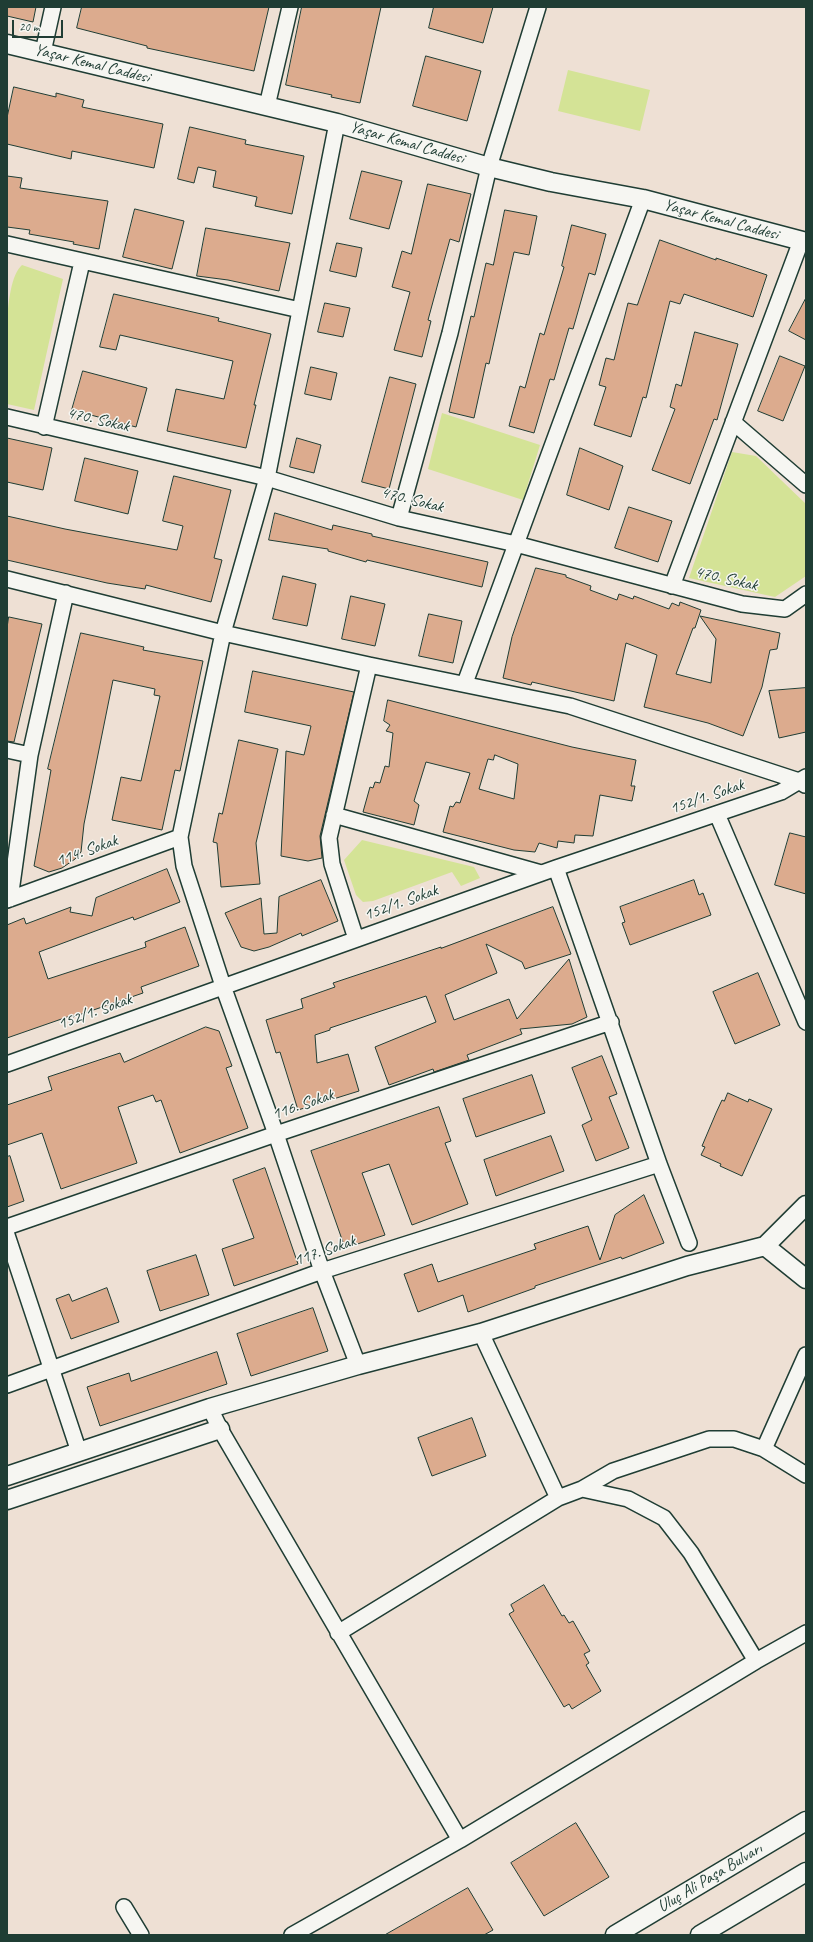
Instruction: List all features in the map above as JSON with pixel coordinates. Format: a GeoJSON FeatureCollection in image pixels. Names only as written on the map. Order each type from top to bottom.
{"type":"FeatureCollection","features":[{"type":"Feature","properties":{"kind":"street"},"geometry":{"type":"LineString","coordinates":[[43,52],[52,7]]}},
{"type":"Feature","properties":{"kind":"street"},"geometry":{"type":"LineString","coordinates":[[267,106],[290,7]]}},
{"type":"Feature","properties":{"kind":"street"},"geometry":{"type":"LineString","coordinates":[[399,518],[450,333],[489,167],[538,7]]}},
{"type":"Feature","properties":{"kind":"street","name":"Yaşar Kemal Caddesi"},"geometry":{"type":"LineString","coordinates":[[7,44],[337,123],[489,167],[551,182],[643,199],[803,241]]}},
{"type":"Feature","properties":{"kind":"street"},"geometry":{"type":"LineString","coordinates":[[337,123],[267,478],[223,633],[180,837],[184,866],[223,986],[276,1134],[322,1271],[358,1365]]}},
{"type":"Feature","properties":{"kind":"street"},"geometry":{"type":"LineString","coordinates":[[465,684],[643,199]]}},
{"type":"Feature","properties":{"kind":"street"},"geometry":{"type":"LineString","coordinates":[[672,586],[803,241]]}},
{"type":"Feature","properties":{"kind":"street"},"geometry":{"type":"LineString","coordinates":[[7,244],[300,310]]}},
{"type":"Feature","properties":{"kind":"street"},"geometry":{"type":"LineString","coordinates":[[44,427],[82,262]]}},
{"type":"Feature","properties":{"kind":"street","name":"470. Sokak"},"geometry":{"type":"LineString","coordinates":[[7,417],[44,427],[267,478],[399,518],[516,544],[742,604],[785,609],[806,594]]}},
{"type":"Feature","properties":{"kind":"street"},"geometry":{"type":"LineString","coordinates":[[733,422],[806,486]]}},
{"type":"Feature","properties":{"kind":"street"},"geometry":{"type":"LineString","coordinates":[[7,579],[223,633],[369,666],[570,706],[804,781]]}},
{"type":"Feature","properties":{"kind":"street"},"geometry":{"type":"LineString","coordinates":[[8,900],[30,755],[66,593]]}},
{"type":"Feature","properties":{"kind":"street"},"geometry":{"type":"LineString","coordinates":[[356,939],[332,864],[329,838],[369,666]]}},
{"type":"Feature","properties":{"kind":"street"},"geometry":{"type":"LineString","coordinates":[[7,750],[30,755]]}},
{"type":"Feature","properties":{"kind":"street","name":"152/1. Sokak"},"geometry":{"type":"LineString","coordinates":[[7,1064],[541,873],[781,792],[804,781]]}},
{"type":"Feature","properties":{"kind":"street"},"geometry":{"type":"LineString","coordinates":[[717,814],[806,1022]]}},
{"type":"Feature","properties":{"kind":"street"},"geometry":{"type":"LineString","coordinates":[[334,815],[541,873]]}},
{"type":"Feature","properties":{"kind":"street","name":"114. Sokak"},"geometry":{"type":"LineString","coordinates":[[8,900],[180,837]]}},
{"type":"Feature","properties":{"kind":"street"},"geometry":{"type":"LineString","coordinates":[[556,868],[611,1022],[658,1164],[689,1243]]}},
{"type":"Feature","properties":{"kind":"street","name":"116. Sokak"},"geometry":{"type":"LineString","coordinates":[[7,1227],[276,1134],[611,1022]]}},
{"type":"Feature","properties":{"kind":"street","name":"117. Sokak"},"geometry":{"type":"LineString","coordinates":[[7,1385],[322,1271],[658,1164]]}},
{"type":"Feature","properties":{"kind":"street"},"geometry":{"type":"LineString","coordinates":[[7,1476],[210,1408],[358,1365],[481,1333],[687,1266],[765,1246],[806,1205]]}},
{"type":"Feature","properties":{"kind":"street"},"geometry":{"type":"LineString","coordinates":[[7,1235],[79,1452]]}},
{"type":"Feature","properties":{"kind":"street"},"geometry":{"type":"LineString","coordinates":[[765,1246],[806,1279]]}},
{"type":"Feature","properties":{"kind":"street"},"geometry":{"type":"LineString","coordinates":[[481,1333],[558,1498]]}},
{"type":"Feature","properties":{"kind":"street"},"geometry":{"type":"LineString","coordinates":[[764,1450],[806,1356]]}},
{"type":"Feature","properties":{"kind":"street"},"geometry":{"type":"LineString","coordinates":[[210,1408],[220,1429],[338,1634],[460,1840]]}},
{"type":"Feature","properties":{"kind":"street"},"geometry":{"type":"LineString","coordinates":[[7,1500],[220,1429]]}},
{"type":"Feature","properties":{"kind":"street"},"geometry":{"type":"LineString","coordinates":[[338,1634],[558,1498],[582,1489],[613,1471],[709,1439],[734,1439],[764,1450],[806,1475]]}},
{"type":"Feature","properties":{"kind":"street"},"geometry":{"type":"LineString","coordinates":[[582,1489],[628,1499],[664,1518],[690,1552],[756,1661]]}},
{"type":"Feature","properties":{"kind":"street"},"geometry":{"type":"LineString","coordinates":[[292,1935],[460,1840],[756,1661],[804,1638]]}},
{"type":"Feature","properties":{"kind":"street","name":"Uluç Ali Paşa Bulvarı"},"geometry":{"type":"LineString","coordinates":[[614,1935],[806,1821]]}},
{"type":"Feature","properties":{"kind":"street"},"geometry":{"type":"LineString","coordinates":[[700,1935],[806,1872]]}},
{"type":"Feature","properties":{"kind":"street"},"geometry":{"type":"LineString","coordinates":[[124,1907],[141,1935]]}},
{"type":"Feature","properties":{"kind":"green space"},"geometry":{"type":"Polygon","coordinates":[[[568,70],[650,90],[640,131],[558,111],[568,70]]]}},
{"type":"Feature","properties":{"kind":"green space"},"geometry":{"type":"Polygon","coordinates":[[[22,265],[63,279],[34,410],[7,404],[6,352],[8,309],[15,275],[22,265]]]}},
{"type":"Feature","properties":{"kind":"green space"},"geometry":{"type":"Polygon","coordinates":[[[442,413],[540,445],[523,500],[428,469],[442,413]]]}},
{"type":"Feature","properties":{"kind":"green space"},"geometry":{"type":"Polygon","coordinates":[[[732,452],[756,456],[806,504],[806,576],[775,597],[689,578],[732,452]]]}},
{"type":"Feature","properties":{"kind":"green space"},"geometry":{"type":"Polygon","coordinates":[[[362,840],[474,867],[480,878],[461,886],[452,872],[373,901],[363,902],[356,895],[344,860],[362,840]]]}},
{"type":"Feature","properties":{"kind":"building"},"geometry":{"type":"Polygon","coordinates":[[[7,7],[36,7],[33,22],[7,16],[7,7]]]}},
{"type":"Feature","properties":{"kind":"building"},"geometry":{"type":"Polygon","coordinates":[[[82,7],[269,7],[254,71],[147,48],[147,46],[77,28],[82,7]]]}},
{"type":"Feature","properties":{"kind":"building"},"geometry":{"type":"Polygon","coordinates":[[[302,7],[381,7],[360,103],[286,85],[302,7]]]}},
{"type":"Feature","properties":{"kind":"building"},"geometry":{"type":"Polygon","coordinates":[[[434,7],[493,7],[483,43],[429,28],[434,7]]]}},
{"type":"Feature","properties":{"kind":"building"},"geometry":{"type":"Polygon","coordinates":[[[426,56],[481,71],[467,121],[413,106],[426,56]]]}},
{"type":"Feature","properties":{"kind":"building"},"geometry":{"type":"Polygon","coordinates":[[[14,87],[56,97],[56,93],[84,100],[82,107],[163,124],[154,168],[72,151],[71,159],[7,144],[7,118],[14,87]]]}},
{"type":"Feature","properties":{"kind":"building"},"geometry":{"type":"Polygon","coordinates":[[[190,127],[246,140],[245,144],[304,156],[292,214],[255,206],[257,197],[213,187],[216,171],[198,167],[194,183],[178,179],[190,127]]]}},
{"type":"Feature","properties":{"kind":"building"},"geometry":{"type":"Polygon","coordinates":[[[362,171],[402,181],[389,229],[350,219],[362,171]]]}},
{"type":"Feature","properties":{"kind":"building"},"geometry":{"type":"Polygon","coordinates":[[[7,176],[22,178],[20,188],[108,201],[99,249],[73,244],[74,242],[29,234],[30,230],[7,227],[7,176]]]}},
{"type":"Feature","properties":{"kind":"building"},"geometry":{"type":"Polygon","coordinates":[[[428,184],[471,194],[459,242],[450,239],[428,320],[431,321],[422,357],[394,350],[410,292],[392,287],[402,251],[411,254],[428,184]]]}},
{"type":"Feature","properties":{"kind":"building"},"geometry":{"type":"Polygon","coordinates":[[[135,209],[184,221],[172,269],[123,257],[135,209]]]}},
{"type":"Feature","properties":{"kind":"building"},"geometry":{"type":"Polygon","coordinates":[[[505,210],[537,216],[529,255],[514,252],[489,364],[486,363],[474,418],[449,412],[471,316],[474,317],[486,263],[493,265],[505,210]]]}},
{"type":"Feature","properties":{"kind":"building"},"geometry":{"type":"Polygon","coordinates":[[[572,225],[606,234],[595,275],[589,273],[573,329],[569,328],[554,380],[550,379],[534,433],[509,426],[520,386],[525,388],[540,333],[544,335],[564,267],[562,266],[572,225]]]}},
{"type":"Feature","properties":{"kind":"building"},"geometry":{"type":"Polygon","coordinates":[[[206,228],[290,243],[279,291],[228,280],[197,276],[206,228]]]}},
{"type":"Feature","properties":{"kind":"building"},"geometry":{"type":"Polygon","coordinates":[[[660,240],[716,260],[716,258],[767,275],[753,317],[684,294],[680,304],[670,301],[646,398],[643,397],[631,437],[594,425],[606,387],[599,385],[606,358],[614,360],[628,303],[637,305],[660,240]]]}},
{"type":"Feature","properties":{"kind":"building"},"geometry":{"type":"Polygon","coordinates":[[[337,243],[362,248],[356,277],[330,271],[337,243]]]}},
{"type":"Feature","properties":{"kind":"building"},"geometry":{"type":"Polygon","coordinates":[[[114,294],[219,318],[218,321],[271,334],[254,405],[256,405],[246,448],[167,431],[176,389],[224,399],[233,361],[120,335],[116,350],[100,347],[114,294]]]}},
{"type":"Feature","properties":{"kind":"building"},"geometry":{"type":"Polygon","coordinates":[[[806,298],[806,340],[789,331],[806,298]]]}},
{"type":"Feature","properties":{"kind":"building"},"geometry":{"type":"Polygon","coordinates":[[[325,303],[350,308],[343,337],[318,332],[325,303]]]}},
{"type":"Feature","properties":{"kind":"building"},"geometry":{"type":"Polygon","coordinates":[[[695,332],[738,344],[717,420],[714,419],[690,484],[652,470],[675,409],[670,407],[676,384],[681,386],[695,332]]]}},
{"type":"Feature","properties":{"kind":"building"},"geometry":{"type":"Polygon","coordinates":[[[780,356],[805,366],[783,421],[758,411],[780,356]]]}},
{"type":"Feature","properties":{"kind":"building"},"geometry":{"type":"Polygon","coordinates":[[[311,367],[337,373],[331,400],[305,394],[311,367]]]}},
{"type":"Feature","properties":{"kind":"building"},"geometry":{"type":"Polygon","coordinates":[[[83,371],[147,388],[136,427],[72,410],[83,371]]]}},
{"type":"Feature","properties":{"kind":"building"},"geometry":{"type":"Polygon","coordinates":[[[390,377],[416,384],[389,489],[362,482],[390,377]]]}},
{"type":"Feature","properties":{"kind":"building"},"geometry":{"type":"Polygon","coordinates":[[[7,438],[52,448],[43,490],[7,482],[7,438]]]}},
{"type":"Feature","properties":{"kind":"building"},"geometry":{"type":"Polygon","coordinates":[[[297,438],[321,445],[314,473],[290,467],[297,438]]]}},
{"type":"Feature","properties":{"kind":"building"},"geometry":{"type":"Polygon","coordinates":[[[580,448],[623,466],[609,510],[567,495],[580,448]]]}},
{"type":"Feature","properties":{"kind":"building"},"geometry":{"type":"Polygon","coordinates":[[[85,458],[138,471],[128,514],[75,501],[85,458]]]}},
{"type":"Feature","properties":{"kind":"building"},"geometry":{"type":"Polygon","coordinates":[[[174,476],[231,490],[214,558],[222,560],[211,602],[146,585],[145,589],[107,583],[7,560],[7,516],[65,529],[177,550],[183,526],[163,521],[174,476]]]}},
{"type":"Feature","properties":{"kind":"building"},"geometry":{"type":"Polygon","coordinates":[[[629,507],[672,521],[658,562],[615,548],[629,507]]]}},
{"type":"Feature","properties":{"kind":"building"},"geometry":{"type":"Polygon","coordinates":[[[275,513],[332,530],[333,525],[372,534],[372,536],[488,562],[482,587],[367,560],[366,562],[328,551],[328,549],[269,540],[275,513]]]}},
{"type":"Feature","properties":{"kind":"building"},"geometry":{"type":"Polygon","coordinates":[[[536,568],[566,575],[566,577],[591,586],[590,590],[617,600],[619,594],[633,599],[634,596],[669,609],[672,603],[679,606],[680,602],[701,610],[676,674],[711,683],[716,639],[700,616],[780,633],[777,649],[770,650],[762,687],[743,736],[708,723],[644,707],[657,655],[626,643],[614,701],[532,682],[531,685],[503,678],[512,637],[536,568]]]}},
{"type":"Feature","properties":{"kind":"building"},"geometry":{"type":"Polygon","coordinates":[[[283,576],[316,584],[307,626],[273,619],[283,576]]]}},
{"type":"Feature","properties":{"kind":"building"},"geometry":{"type":"Polygon","coordinates":[[[351,596],[385,604],[375,646],[342,639],[351,596]]]}},
{"type":"Feature","properties":{"kind":"building"},"geometry":{"type":"Polygon","coordinates":[[[429,614],[462,621],[453,663],[419,656],[429,614]]]}},
{"type":"Feature","properties":{"kind":"building"},"geometry":{"type":"Polygon","coordinates":[[[9,617],[42,624],[14,742],[7,741],[7,628],[9,617]]]}},
{"type":"Feature","properties":{"kind":"building"},"geometry":{"type":"Polygon","coordinates":[[[81,633],[144,647],[143,650],[203,661],[180,771],[175,770],[162,830],[112,820],[121,777],[141,781],[160,696],[154,695],[155,689],[113,680],[84,824],[81,852],[75,859],[62,868],[49,872],[34,866],[51,770],[48,769],[81,633]]]}},
{"type":"Feature","properties":{"kind":"building"},"geometry":{"type":"Polygon","coordinates":[[[253,671],[354,692],[320,836],[322,858],[308,861],[281,856],[286,751],[304,755],[311,726],[245,712],[253,671]]]}},
{"type":"Feature","properties":{"kind":"building"},"geometry":{"type":"Polygon","coordinates":[[[806,688],[806,732],[779,738],[769,691],[806,688]]]}},
{"type":"Feature","properties":{"kind":"building"},"geometry":{"type":"Polygon","coordinates":[[[388,700],[572,747],[636,760],[631,786],[635,786],[632,801],[600,795],[593,836],[575,835],[574,843],[558,841],[557,848],[539,843],[535,852],[514,850],[443,832],[450,806],[453,807],[456,802],[460,803],[470,773],[426,762],[414,801],[419,805],[414,825],[363,812],[370,787],[373,788],[375,782],[380,783],[385,766],[389,767],[393,733],[386,731],[390,725],[384,721],[388,700]],[[495,755],[493,760],[488,759],[479,789],[514,799],[518,764],[495,755]]]}},
{"type":"Feature","properties":{"kind":"building"},"geometry":{"type":"Polygon","coordinates":[[[239,740],[278,749],[256,843],[260,884],[221,887],[217,843],[213,842],[219,813],[222,814],[239,740]]]}},
{"type":"Feature","properties":{"kind":"building"},"geometry":{"type":"Polygon","coordinates":[[[790,833],[806,837],[806,894],[775,885],[790,833]]]}},
{"type":"Feature","properties":{"kind":"building"},"geometry":{"type":"Polygon","coordinates":[[[167,869],[180,902],[134,920],[133,917],[39,952],[48,979],[146,947],[145,942],[185,927],[199,966],[141,987],[143,993],[7,1038],[7,925],[24,918],[26,924],[71,907],[70,912],[92,916],[96,898],[167,869]]]}},
{"type":"Feature","properties":{"kind":"building"},"geometry":{"type":"Polygon","coordinates":[[[321,880],[338,921],[302,936],[301,933],[269,947],[254,951],[241,947],[225,913],[261,898],[264,934],[277,933],[279,897],[321,880]]]}},
{"type":"Feature","properties":{"kind":"building"},"geometry":{"type":"Polygon","coordinates":[[[694,880],[699,895],[703,893],[711,915],[630,945],[622,923],[625,922],[620,907],[694,880]]]}},
{"type":"Feature","properties":{"kind":"building"},"geometry":{"type":"Polygon","coordinates":[[[553,907],[571,954],[525,969],[522,962],[486,944],[497,973],[445,995],[454,1020],[509,999],[517,1019],[569,959],[587,1017],[572,1024],[520,1029],[522,1034],[467,1055],[469,1060],[434,1072],[433,1069],[389,1085],[375,1047],[436,1022],[426,996],[330,1028],[330,1030],[315,1035],[317,1063],[348,1054],[359,1091],[298,1110],[280,1052],[276,1053],[266,1020],[303,1008],[301,999],[335,987],[333,983],[441,948],[553,907]]]}},
{"type":"Feature","properties":{"kind":"building"},"geometry":{"type":"Polygon","coordinates":[[[758,973],[780,1025],[735,1044],[713,992],[758,973]]]}},
{"type":"Feature","properties":{"kind":"building"},"geometry":{"type":"Polygon","coordinates":[[[206,1027],[219,1031],[232,1066],[226,1068],[248,1128],[180,1153],[161,1100],[156,1102],[153,1095],[118,1107],[137,1163],[61,1189],[42,1133],[7,1145],[7,1105],[52,1090],[48,1077],[120,1053],[124,1062],[206,1027]]]}},
{"type":"Feature","properties":{"kind":"building"},"geometry":{"type":"Polygon","coordinates":[[[602,1056],[617,1094],[609,1097],[629,1148],[596,1161],[582,1125],[592,1120],[572,1068],[602,1056]]]}},
{"type":"Feature","properties":{"kind":"building"},"geometry":{"type":"Polygon","coordinates":[[[532,1075],[545,1113],[476,1137],[463,1099],[532,1075]]]}},
{"type":"Feature","properties":{"kind":"building"},"geometry":{"type":"Polygon","coordinates":[[[728,1093],[748,1102],[749,1099],[772,1109],[742,1176],[701,1155],[705,1147],[702,1146],[716,1113],[722,1100],[724,1101],[728,1093]]]}},
{"type":"Feature","properties":{"kind":"building"},"geometry":{"type":"Polygon","coordinates":[[[439,1107],[451,1141],[445,1143],[468,1204],[412,1225],[389,1164],[362,1173],[385,1235],[345,1248],[311,1151],[439,1107]]]}},
{"type":"Feature","properties":{"kind":"building"},"geometry":{"type":"Polygon","coordinates":[[[551,1136],[564,1171],[496,1196],[484,1160],[551,1136]]]}},
{"type":"Feature","properties":{"kind":"building"},"geometry":{"type":"Polygon","coordinates":[[[10,1156],[24,1201],[7,1207],[7,1157],[10,1156]]]}},
{"type":"Feature","properties":{"kind":"building"},"geometry":{"type":"Polygon","coordinates":[[[265,1168],[298,1264],[234,1286],[222,1249],[254,1238],[233,1180],[265,1168]]]}},
{"type":"Feature","properties":{"kind":"building"},"geometry":{"type":"Polygon","coordinates":[[[644,1195],[664,1243],[622,1259],[621,1257],[535,1286],[535,1288],[468,1312],[463,1295],[418,1312],[404,1274],[432,1264],[438,1282],[536,1249],[534,1244],[588,1226],[600,1260],[615,1215],[644,1195]]]}},
{"type":"Feature","properties":{"kind":"building"},"geometry":{"type":"Polygon","coordinates":[[[196,1255],[209,1295],[160,1311],[147,1271],[196,1255]]]}},
{"type":"Feature","properties":{"kind":"building"},"geometry":{"type":"Polygon","coordinates":[[[107,1288],[119,1322],[71,1339],[56,1299],[69,1294],[72,1301],[107,1288]]]}},
{"type":"Feature","properties":{"kind":"building"},"geometry":{"type":"Polygon","coordinates":[[[313,1308],[328,1351],[251,1376],[237,1334],[313,1308]]]}},
{"type":"Feature","properties":{"kind":"building"},"geometry":{"type":"Polygon","coordinates":[[[217,1352],[227,1384],[100,1426],[87,1387],[129,1373],[131,1381],[217,1352]]]}},
{"type":"Feature","properties":{"kind":"building"},"geometry":{"type":"Polygon","coordinates":[[[472,1418],[486,1456],[432,1476],[418,1438],[472,1418]]]}},
{"type":"Feature","properties":{"kind":"building"},"geometry":{"type":"Polygon","coordinates":[[[544,1585],[562,1616],[564,1615],[569,1623],[573,1621],[590,1651],[584,1654],[589,1663],[586,1665],[601,1691],[572,1709],[569,1704],[564,1707],[509,1614],[514,1611],[511,1605],[544,1585]]]}},
{"type":"Feature","properties":{"kind":"building"},"geometry":{"type":"Polygon","coordinates":[[[576,1823],[609,1877],[544,1916],[511,1863],[576,1823]]]}},
{"type":"Feature","properties":{"kind":"building"},"geometry":{"type":"Polygon","coordinates":[[[468,1888],[493,1930],[484,1935],[385,1935],[468,1888]]]}}]}
